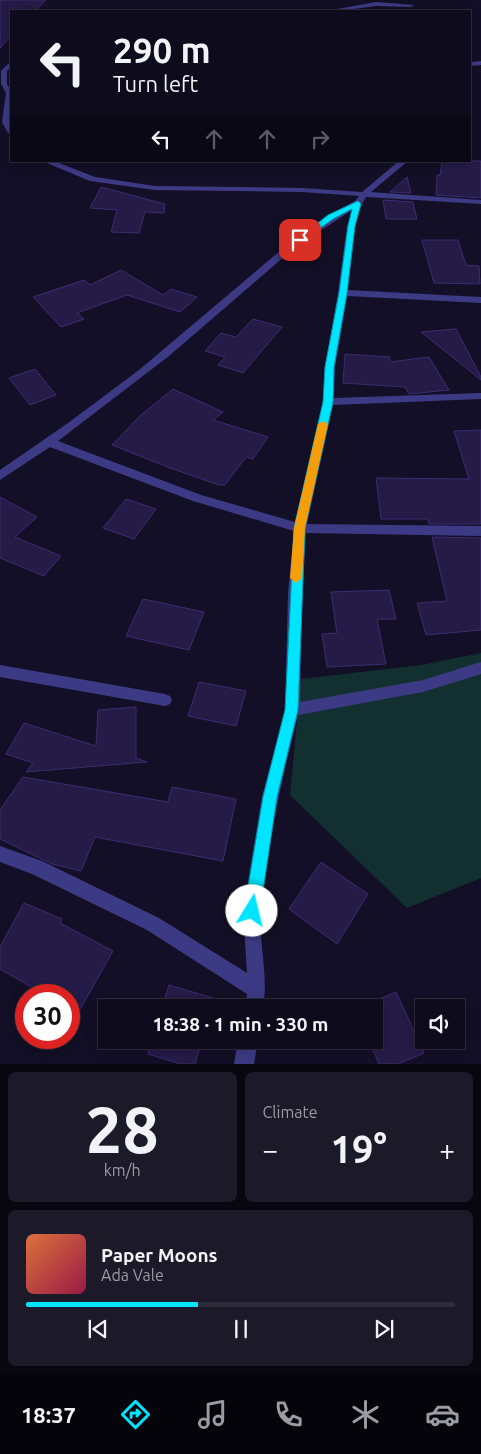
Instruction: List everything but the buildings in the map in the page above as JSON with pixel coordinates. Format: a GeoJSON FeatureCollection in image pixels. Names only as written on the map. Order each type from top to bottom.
{"type":"FeatureCollection","features":[{"type":"Feature","properties":{"kind":"street"},"geometry":{"type":"LineString","coordinates":[[336,10],[376,4],[412,8],[416,0]]}},
{"type":"Feature","properties":{"kind":"street"},"geometry":{"type":"LineString","coordinates":[[6,122],[9,93],[4,84],[4,71],[10,64]]}},
{"type":"Feature","properties":{"kind":"street"},"geometry":{"type":"LineString","coordinates":[[49,162],[93,179],[156,188],[481,202]]}},
{"type":"Feature","properties":{"kind":"street"},"geometry":{"type":"LineString","coordinates":[[0,476],[151,367],[285,251],[330,217],[361,198],[403,162]]}},
{"type":"Feature","properties":{"kind":"street"},"geometry":{"type":"LineString","coordinates":[[256,999],[257,990],[252,911],[270,797],[292,710],[300,528],[328,402],[330,367],[343,293],[350,235],[361,198]]}},
{"type":"Feature","properties":{"kind":"street"},"geometry":{"type":"LineString","coordinates":[[343,293],[481,300]]}},
{"type":"Feature","properties":{"kind":"street"},"geometry":{"type":"LineString","coordinates":[[328,402],[481,396]]}},
{"type":"Feature","properties":{"kind":"street"},"geometry":{"type":"LineString","coordinates":[[49,442],[197,498],[300,528],[408,531],[470,529],[481,531]]}},
{"type":"Feature","properties":{"kind":"street"},"geometry":{"type":"LineString","coordinates":[[292,710],[423,686],[481,668]]}},
{"type":"Feature","properties":{"kind":"street"},"geometry":{"type":"LineString","coordinates":[[0,671],[165,700]]}},
{"type":"Feature","properties":{"kind":"street"},"geometry":{"type":"LineString","coordinates":[[0,854],[36,867],[154,924],[257,990]]}},
{"type":"Feature","properties":{"kind":"street"},"geometry":{"type":"LineString","coordinates":[[244,1064],[246,1049]]}},
{"type":"Feature","properties":{"kind":"green space"},"geometry":{"type":"Polygon","coordinates":[[[481,653],[481,878],[407,908],[290,795],[301,679],[421,665],[481,653]]]}},
{"type":"Feature","properties":{"kind":"slow traffic"},"geometry":{"type":"LineString","coordinates":[[296,578],[300,528],[323,424]]}},
{"type":"Feature","properties":{"kind":"route"},"geometry":{"type":"LineString","coordinates":[[252,911],[270,797],[292,710],[295,593],[300,528],[328,402],[330,367],[336,340],[352,226],[358,204],[330,217],[300,240]]}}]}
